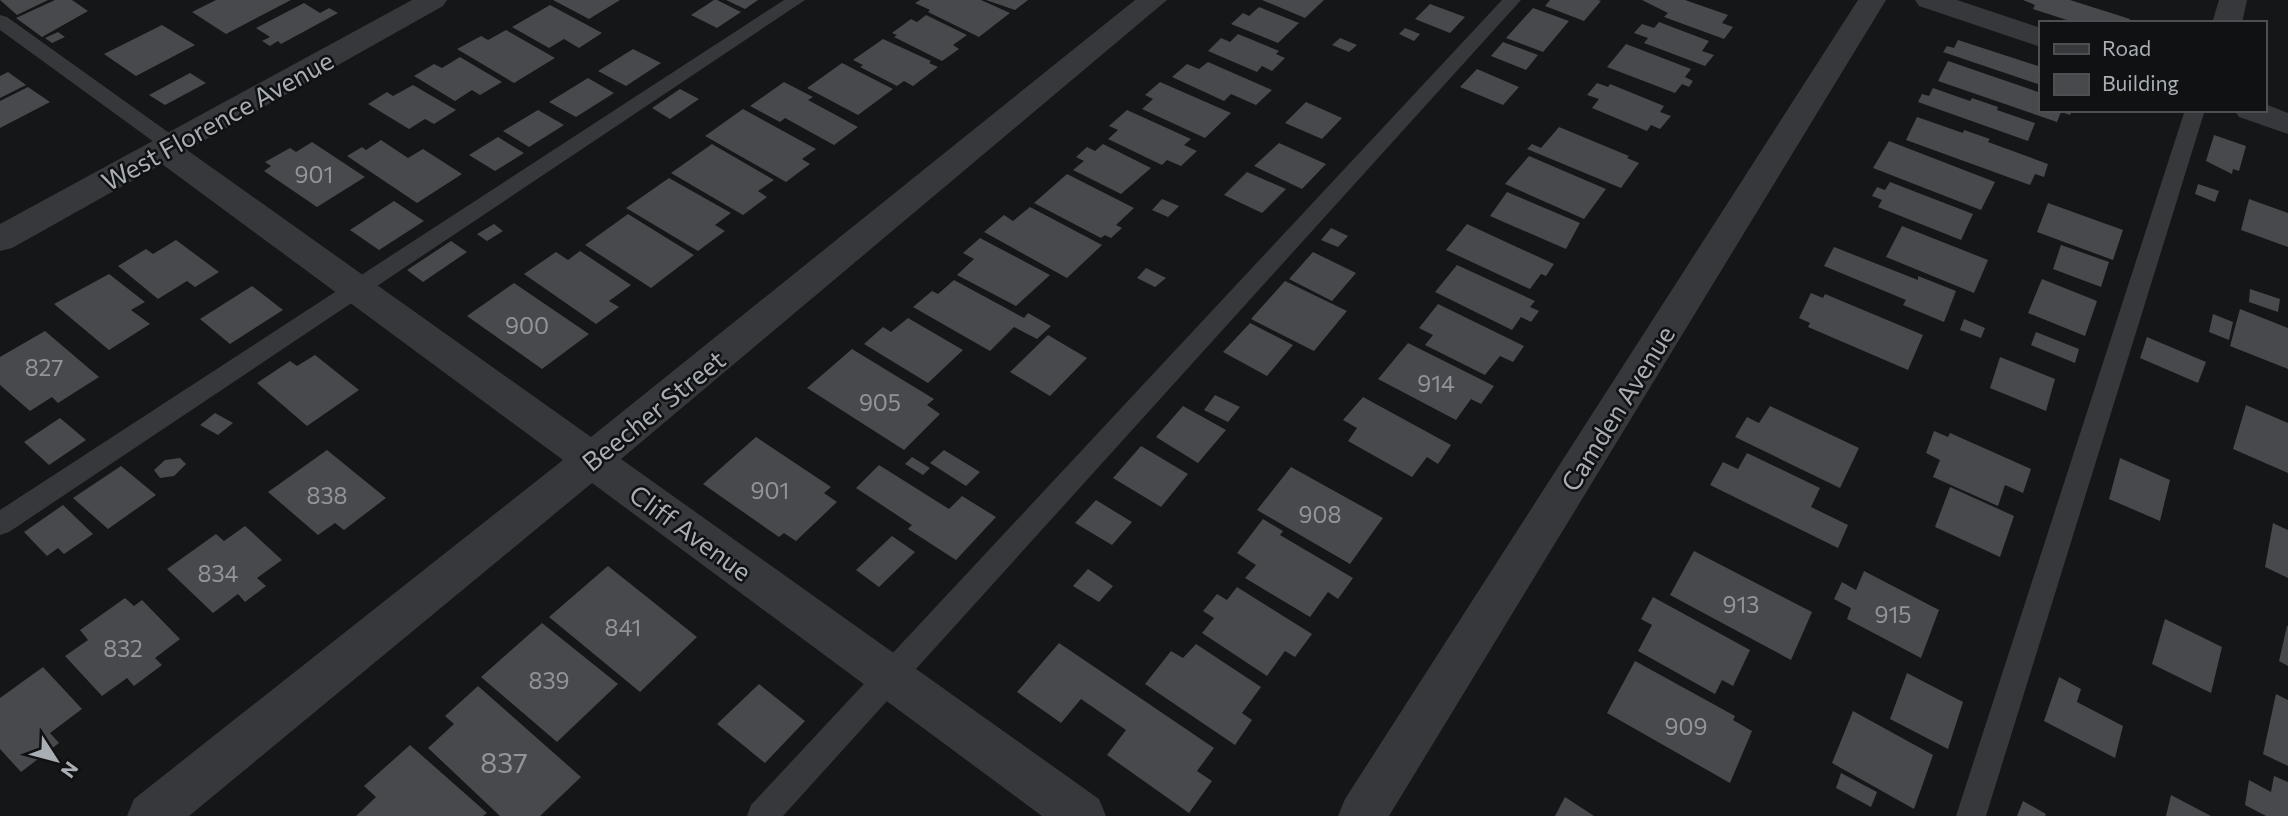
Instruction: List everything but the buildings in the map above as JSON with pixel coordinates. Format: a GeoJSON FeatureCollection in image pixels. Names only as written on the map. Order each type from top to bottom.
{"type":"FeatureCollection","features":[{"type":"Feature","properties":{"kind":"street","name":"West Florence Avenue"},"geometry":{"type":"LineString","coordinates":[[0,239],[433,0]]}},
{"type":"Feature","properties":{"kind":"street","name":"Beecher Street"},"geometry":{"type":"LineString","coordinates":[[151,816],[592,460],[1153,0]]}},
{"type":"Feature","properties":{"kind":"street","name":"Camden Avenue"},"geometry":{"type":"LineString","coordinates":[[1362,816],[1872,0]]}},
{"type":"Feature","properties":{"kind":"street"},"geometry":{"type":"LineString","coordinates":[[1929,0],[2039,37]]}},
{"type":"Feature","properties":{"kind":"street"},"geometry":{"type":"LineString","coordinates":[[2228,21],[2233,0]]}},
{"type":"Feature","properties":{"kind":"street"},"geometry":{"type":"LineString","coordinates":[[2255,112],[2288,124]]}},
{"type":"Feature","properties":{"kind":"street","name":"Cliff Avenue"},"geometry":{"type":"LineString","coordinates":[[168,147],[357,290],[1082,816]]}},
{"type":"Feature","properties":{"kind":"lane"},"geometry":{"type":"LineString","coordinates":[[0,524],[796,0]]}},
{"type":"Feature","properties":{"kind":"lane"},"geometry":{"type":"LineString","coordinates":[[762,816],[1513,0]]}},
{"type":"Feature","properties":{"kind":"lane"},"geometry":{"type":"LineString","coordinates":[[0,21],[168,147]]}},
{"type":"Feature","properties":{"kind":"lane"},"geometry":{"type":"LineString","coordinates":[[1971,816],[2194,112]]}}]}
